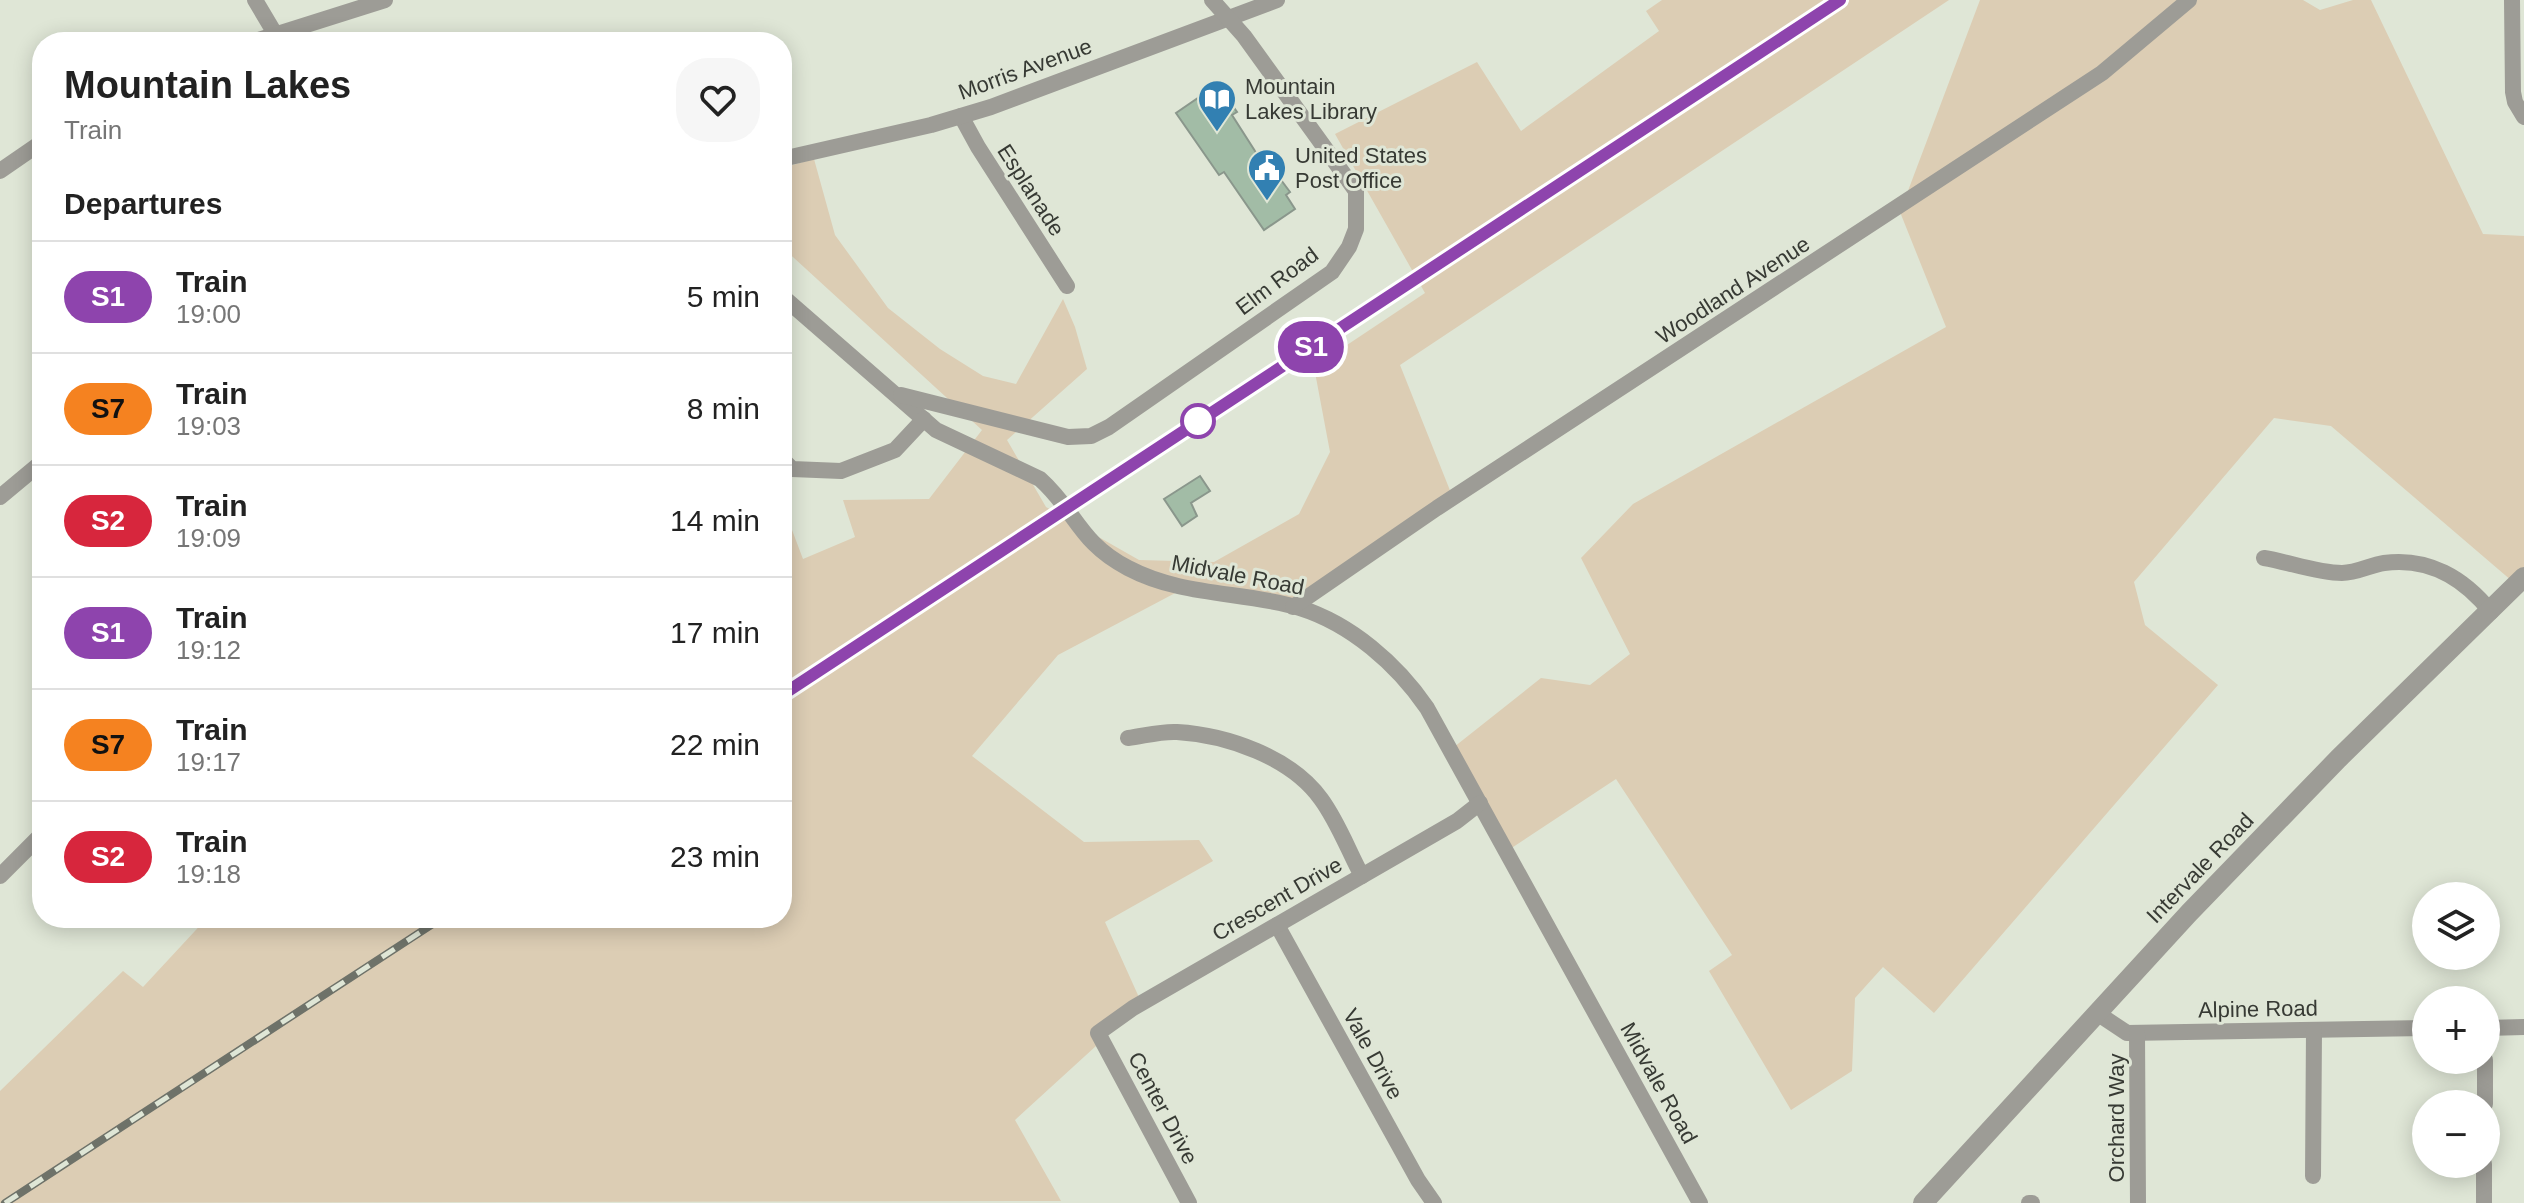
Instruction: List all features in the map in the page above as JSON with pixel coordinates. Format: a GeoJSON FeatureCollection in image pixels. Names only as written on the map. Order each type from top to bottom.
{"type":"FeatureCollection","features":[{"type":"Feature","properties":{"kind":"street"},"geometry":{"type":"LineString","coordinates":[[255,0],[274,32]]}},
{"type":"Feature","properties":{"kind":"street"},"geometry":{"type":"LineString","coordinates":[[294,32],[385,0]]}},
{"type":"Feature","properties":{"kind":"street","name":"Elm Road"},"geometry":{"type":"LineString","coordinates":[[897,394],[1081,438],[1109,427],[1332,272],[1349,247],[1358,216],[1356,191],[1244,36],[1212,0]]}},
{"type":"Feature","properties":{"kind":"street","name":"Morris Avenue"},"geometry":{"type":"LineString","coordinates":[[792,157],[961,116],[1277,0]]}},
{"type":"Feature","properties":{"kind":"street","name":"Woodland Avenue"},"geometry":{"type":"LineString","coordinates":[[1293,607],[1437,508],[2102,73],[2189,0]]}},
{"type":"Feature","properties":{"kind":"street"},"geometry":{"type":"LineString","coordinates":[[2512,0],[2513,92],[2524,117]]}},
{"type":"Feature","properties":{"kind":"street","name":"Esplanade"},"geometry":{"type":"LineString","coordinates":[[961,116],[1067,286]]}},
{"type":"Feature","properties":{"kind":"street"},"geometry":{"type":"LineString","coordinates":[[0,171],[32,149]]}},
{"type":"Feature","properties":{"kind":"street","name":"Midvale Road"},"geometry":{"type":"LineString","coordinates":[[792,305],[936,430],[1040,479],[1091,543],[1128,568],[1178,588],[1293,607],[1311,613],[1359,639],[1401,673],[1427,708],[1700,1203]]}},
{"type":"Feature","properties":{"kind":"street"},"geometry":{"type":"LineString","coordinates":[[792,465],[841,471],[895,450],[924,419]]}},
{"type":"Feature","properties":{"kind":"street"},"geometry":{"type":"LineString","coordinates":[[0,497],[32,470]]}},
{"type":"Feature","properties":{"kind":"street"},"geometry":{"type":"LineString","coordinates":[[2264,558],[2345,573],[2381,563],[2424,565],[2454,577],[2472,590],[2491,612]]}},
{"type":"Feature","properties":{"kind":"street","name":"Intervale Road"},"geometry":{"type":"LineString","coordinates":[[1923,1203],[2097,1013],[2338,759],[2524,577]]}},
{"type":"Feature","properties":{"kind":"street"},"geometry":{"type":"LineString","coordinates":[[1128,738],[1174,732],[1197,734],[1258,752],[1289,770],[1319,796],[1362,876]]}},
{"type":"Feature","properties":{"kind":"street","name":"Crescent Drive"},"geometry":{"type":"LineString","coordinates":[[1098,1034],[1133,1008],[1457,821],[1480,803]]}},
{"type":"Feature","properties":{"kind":"street"},"geometry":{"type":"LineString","coordinates":[[0,876],[32,844]]}},
{"type":"Feature","properties":{"kind":"street","name":"Vale Drive"},"geometry":{"type":"LineString","coordinates":[[1277,925],[1418,1180],[1434,1203]]}},
{"type":"Feature","properties":{"kind":"street","name":"Alpine Road"},"geometry":{"type":"LineString","coordinates":[[2097,1013],[2127,1033],[2412,1028]]}},
{"type":"Feature","properties":{"kind":"street"},"geometry":{"type":"LineString","coordinates":[[2500,1028],[2524,1027]]}},
{"type":"Feature","properties":{"kind":"street"},"geometry":{"type":"LineString","coordinates":[[2313,1176],[2314,1030]]}},
{"type":"Feature","properties":{"kind":"street","name":"Orchard Way"},"geometry":{"type":"LineString","coordinates":[[2137,1033],[2138,1203]]}},
{"type":"Feature","properties":{"kind":"street","name":"Center Drive"},"geometry":{"type":"LineString","coordinates":[[1098,1034],[1189,1203]]}},
{"type":"Feature","properties":{"kind":"street"},"geometry":{"type":"LineString","coordinates":[[2484,1178],[2484,1203]]}},
{"type":"Feature","properties":{"kind":"shaded area"},"geometry":{"type":"Polygon","coordinates":[[[1662,0],[1949,0],[1400,365],[1455,503],[1300,607],[1179,591],[1058,655],[972,756],[1084,842],[1199,840],[1213,861],[1105,922],[1142,1004],[1015,1120],[1061,1201],[0,1203],[0,1091],[123,971],[143,987],[198,928],[792,928],[792,530],[803,559],[855,537],[843,500],[929,499],[982,430],[792,256],[792,165],[814,159],[835,235],[888,308],[940,349],[983,376],[1016,384],[1063,299],[1087,369],[1007,440],[1046,507],[1139,560],[1214,562],[1299,514],[1330,452],[1314,367],[1425,293],[1335,134],[1477,62],[1521,131],[1659,31],[1646,11],[1662,0]]]}},
{"type":"Feature","properties":{"kind":"shaded area"},"geometry":{"type":"Polygon","coordinates":[[[1980,0],[2303,0],[2320,10],[2353,0],[2371,0],[2483,234],[2524,236],[2524,579],[2519,587],[2331,426],[2274,418],[2134,582],[2145,625],[2218,685],[1934,1013],[1883,967],[1855,998],[1852,1071],[1791,1110],[1709,971],[1732,955],[1616,779],[1507,851],[1454,747],[1541,678],[1590,685],[1630,654],[1581,558],[1633,504],[1946,327],[1900,212],[1980,0]]]}},
{"type":"Feature","properties":{"kind":"building"},"geometry":{"type":"Polygon","coordinates":[[[1214,87],[1223,101],[1227,98],[1237,112],[1232,115],[1277,182],[1281,180],[1290,192],[1286,195],[1295,209],[1264,230],[1224,172],[1219,175],[1176,113],[1214,87]]]}},
{"type":"Feature","properties":{"kind":"building"},"geometry":{"type":"Polygon","coordinates":[[[1200,476],[1210,491],[1191,503],[1197,516],[1182,526],[1164,499],[1200,476]]]}},
{"type":"Feature","properties":{"kind":"railway"},"geometry":{"type":"LineString","coordinates":[[792,688],[1840,0]]}},
{"type":"Feature","properties":{"kind":"railway"},"geometry":{"type":"LineString","coordinates":[[5,1203],[427,928]]}},
{"type":"Feature","properties":{"kind":"train","name":"S1"},"geometry":{"type":"LineString","coordinates":[[792,688],[1840,0]]}},
{"type":"Feature","properties":{"kind":"place","name":"Mountain Lakes Library"},"geometry":{"type":"Point","coordinates":[1217,133]}},
{"type":"Feature","properties":{"kind":"place","name":"United States Post Office"},"geometry":{"type":"Point","coordinates":[1267,202]}}]}
